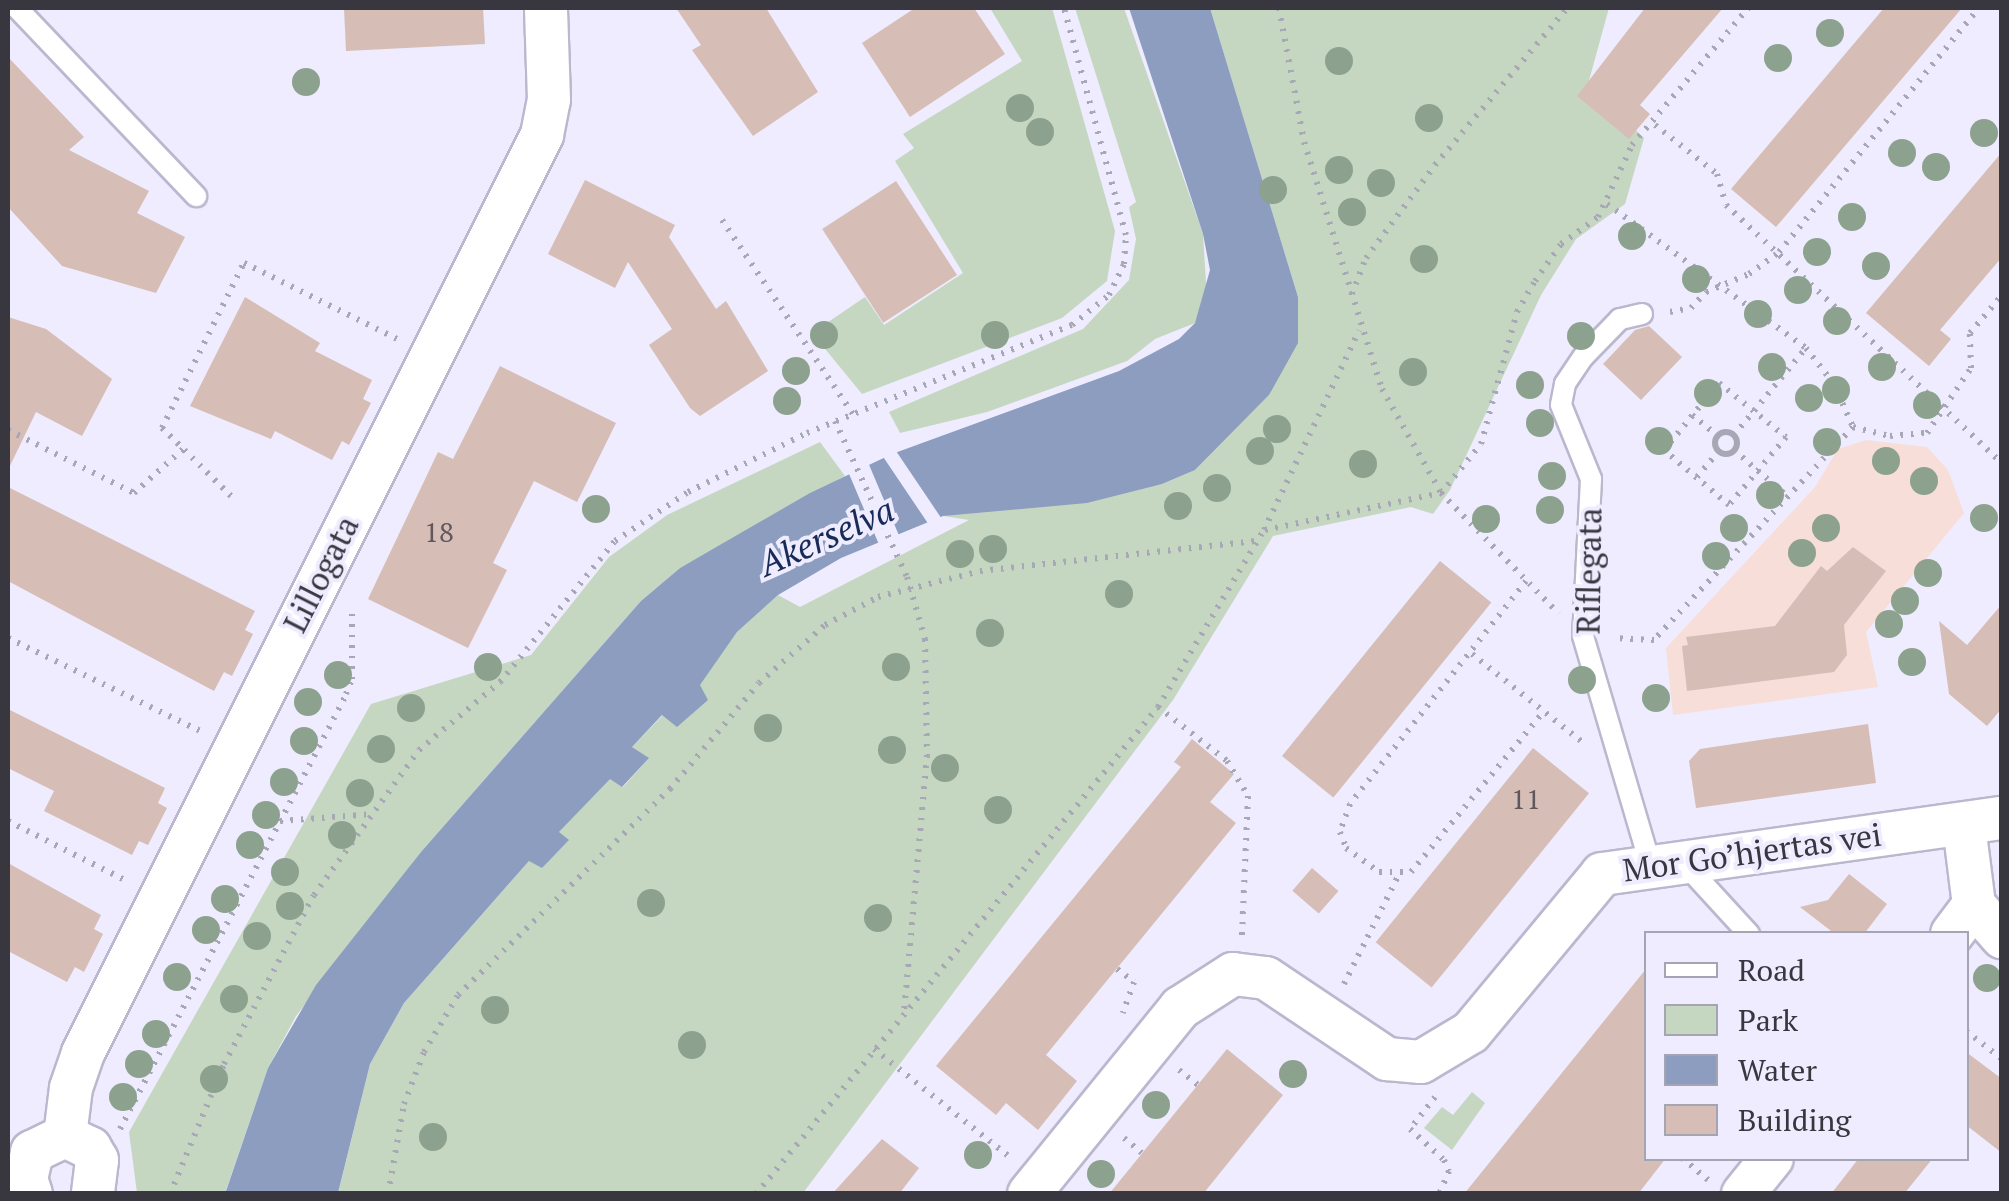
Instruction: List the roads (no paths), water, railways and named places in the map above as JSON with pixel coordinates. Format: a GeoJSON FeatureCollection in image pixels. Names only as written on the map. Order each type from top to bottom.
{"type":"FeatureCollection","features":[{"type":"Feature","properties":{"kind":"street","name":"Lillogata"},"geometry":{"type":"LineString","coordinates":[[65,1136],[70,1088],[83,1053],[542,135],[548,100],[546,8]]}},
{"type":"Feature","properties":{"kind":"street"},"geometry":{"type":"LineString","coordinates":[[1983,822],[1963,919],[2002,938]]}},
{"type":"Feature","properties":{"kind":"street","name":"Mor Go’hjertas vei"},"geometry":{"type":"LineString","coordinates":[[1025,1179],[1180,1008],[1216,980],[1232,974],[1266,978],[1365,1048],[1387,1059],[1421,1062],[1471,1032],[1602,874],[1665,861],[1983,822]]}},
{"type":"Feature","properties":{"kind":"street"},"geometry":{"type":"LineString","coordinates":[[31,1194],[26,1179],[32,1152],[65,1136],[90,1148],[97,1160],[94,1194]]}},
{"type":"Feature","properties":{"kind":"street"},"geometry":{"type":"LineString","coordinates":[[1743,1194],[1770,1161]]}},
{"type":"Feature","properties":{"kind":"lane"},"geometry":{"type":"LineString","coordinates":[[17,8],[196,196]]}},
{"type":"Feature","properties":{"kind":"lane","name":"Riflegata"},"geometry":{"type":"LineString","coordinates":[[1642,314],[1620,320],[1565,384],[1562,405],[1591,480],[1582,636],[1629,780],[1665,861]]}},
{"type":"Feature","properties":{"kind":"lane"},"geometry":{"type":"LineString","coordinates":[[1665,861],[1747,931]]}},
{"type":"Feature","properties":{"kind":"water","name":"Akerselva"},"geometry":{"type":"Polygon","coordinates":[[[1129,8],[1210,8],[1298,297],[1298,343],[1269,395],[1195,470],[1162,484],[1087,503],[943,516],[841,558],[778,595],[737,632],[700,685],[708,700],[677,727],[662,715],[632,747],[649,758],[622,787],[610,779],[559,832],[569,840],[542,868],[529,861],[404,1003],[370,1064],[338,1193],[225,1194],[268,1068],[316,985],[421,852],[641,601],[680,568],[810,493],[892,454],[1119,371],[1179,339],[1195,323],[1210,270],[1203,234],[1129,8]]]}}]}
